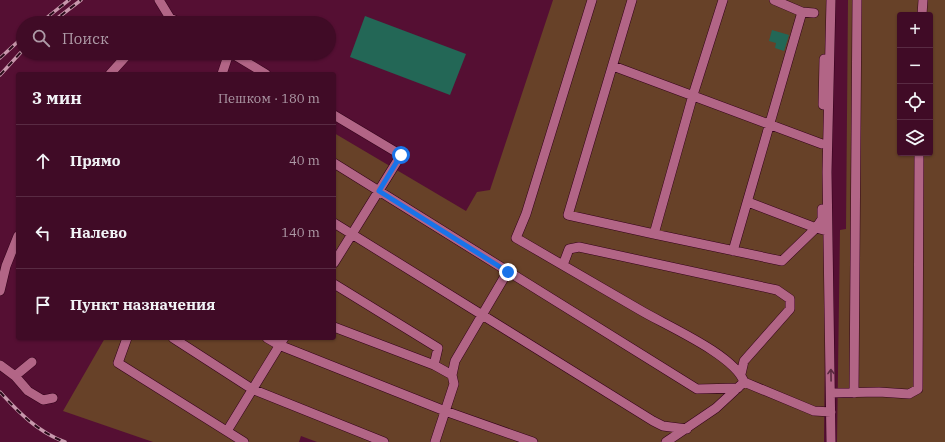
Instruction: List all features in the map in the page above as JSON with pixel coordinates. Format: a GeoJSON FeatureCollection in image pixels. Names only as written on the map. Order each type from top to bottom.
{"type":"FeatureCollection","features":[{"type":"Feature","properties":{"kind":"street"},"geometry":{"type":"LineString","coordinates":[[159,0],[165,16]]}},
{"type":"Feature","properties":{"kind":"street"},"geometry":{"type":"LineString","coordinates":[[592,0],[526,214],[516,238],[706,346],[741,381],[814,411],[831,412]]}},
{"type":"Feature","properties":{"kind":"street"},"geometry":{"type":"LineString","coordinates":[[632,0],[568,215],[782,261],[816,228],[822,219],[822,144],[826,0]]}},
{"type":"Feature","properties":{"kind":"street"},"geometry":{"type":"LineString","coordinates":[[654,234],[693,95],[722,0]]}},
{"type":"Feature","properties":{"kind":"street"},"geometry":{"type":"LineString","coordinates":[[774,0],[802,12],[814,13]]}},
{"type":"Feature","properties":{"kind":"street"},"geometry":{"type":"LineString","coordinates":[[831,0],[827,136],[827,231],[831,442]]}},
{"type":"Feature","properties":{"kind":"street"},"geometry":{"type":"LineString","coordinates":[[854,393],[857,0]]}},
{"type":"Feature","properties":{"kind":"street"},"geometry":{"type":"LineString","coordinates":[[922,12],[923,0]]}},
{"type":"Feature","properties":{"kind":"street"},"geometry":{"type":"LineString","coordinates":[[734,251],[802,12]]}},
{"type":"Feature","properties":{"kind":"street"},"geometry":{"type":"LineString","coordinates":[[112,72],[123,60]]}},
{"type":"Feature","properties":{"kind":"street"},"geometry":{"type":"LineString","coordinates":[[223,72],[227,60]]}},
{"type":"Feature","properties":{"kind":"street"},"geometry":{"type":"LineString","coordinates":[[242,60],[263,72]]}},
{"type":"Feature","properties":{"kind":"street"},"geometry":{"type":"LineString","coordinates":[[613,66],[822,144]]}},
{"type":"Feature","properties":{"kind":"street"},"geometry":{"type":"LineString","coordinates":[[336,116],[401,155],[336,260]]}},
{"type":"Feature","properties":{"kind":"street"},"geometry":{"type":"LineString","coordinates":[[831,393],[909,394],[918,389],[919,156]]}},
{"type":"Feature","properties":{"kind":"street"},"geometry":{"type":"LineString","coordinates":[[336,164],[697,389],[741,381]]}},
{"type":"Feature","properties":{"kind":"street"},"geometry":{"type":"LineString","coordinates":[[748,202],[827,231]]}},
{"type":"Feature","properties":{"kind":"street"},"geometry":{"type":"LineString","coordinates":[[336,224],[653,421],[663,426],[687,429]]}},
{"type":"Feature","properties":{"kind":"street"},"geometry":{"type":"LineString","coordinates":[[0,291],[6,266],[16,241]]}},
{"type":"Feature","properties":{"kind":"street"},"geometry":{"type":"LineString","coordinates":[[563,265],[569,250],[579,247],[777,290],[790,299],[790,309],[782,320],[744,361],[741,381],[716,408],[666,442]]}},
{"type":"Feature","properties":{"kind":"street"},"geometry":{"type":"LineString","coordinates":[[435,442],[454,384],[452,375],[455,361],[508,272]]}},
{"type":"Feature","properties":{"kind":"street"},"geometry":{"type":"LineString","coordinates":[[336,285],[438,348],[434,365]]}},
{"type":"Feature","properties":{"kind":"street"},"geometry":{"type":"LineString","coordinates":[[336,328],[434,365],[452,375]]}},
{"type":"Feature","properties":{"kind":"street"},"geometry":{"type":"LineString","coordinates":[[126,340],[118,363],[244,442]]}},
{"type":"Feature","properties":{"kind":"street"},"geometry":{"type":"LineString","coordinates":[[176,340],[252,389],[384,442]]}},
{"type":"Feature","properties":{"kind":"street"},"geometry":{"type":"LineString","coordinates":[[227,431],[281,342],[445,411],[533,442]]}},
{"type":"Feature","properties":{"kind":"street"},"geometry":{"type":"LineString","coordinates":[[15,376],[32,362]]}},
{"type":"Feature","properties":{"kind":"street"},"geometry":{"type":"LineString","coordinates":[[0,365],[15,376],[28,391],[43,400],[53,398]]}},
{"type":"Feature","properties":{"kind":"shaded area"},"geometry":{"type":"Polygon","coordinates":[[[553,0],[828,0],[824,442],[317,442],[301,436],[299,442],[153,442],[63,411],[104,340],[336,340],[336,134],[466,211],[477,192],[490,190],[553,0]]]}},
{"type":"Feature","properties":{"kind":"shaded area"},"geometry":{"type":"Polygon","coordinates":[[[848,0],[945,0],[945,442],[837,442],[840,230],[846,229],[848,0]]]}},
{"type":"Feature","properties":{"kind":"building"},"geometry":{"type":"Polygon","coordinates":[[[365,16],[466,54],[450,95],[350,57],[365,16]]]}},
{"type":"Feature","properties":{"kind":"building"},"geometry":{"type":"Polygon","coordinates":[[[772,30],[789,35],[784,51],[775,48],[776,43],[769,41],[772,30]]]}},
{"type":"Feature","properties":{"kind":"railway"},"geometry":{"type":"LineString","coordinates":[[49,16],[69,0]]}},
{"type":"Feature","properties":{"kind":"railway"},"geometry":{"type":"LineString","coordinates":[[60,16],[81,0]]}},
{"type":"Feature","properties":{"kind":"railway"},"geometry":{"type":"LineString","coordinates":[[0,58],[16,43]]}},
{"type":"Feature","properties":{"kind":"railway"},"geometry":{"type":"LineString","coordinates":[[0,75],[16,58]]}},
{"type":"Feature","properties":{"kind":"railway"},"geometry":{"type":"LineString","coordinates":[[0,392],[30,421],[46,433],[65,442]]}},
{"type":"Feature","properties":{"kind":"route"},"geometry":{"type":"LineString","coordinates":[[401,155],[379,191],[508,272]]}}]}
